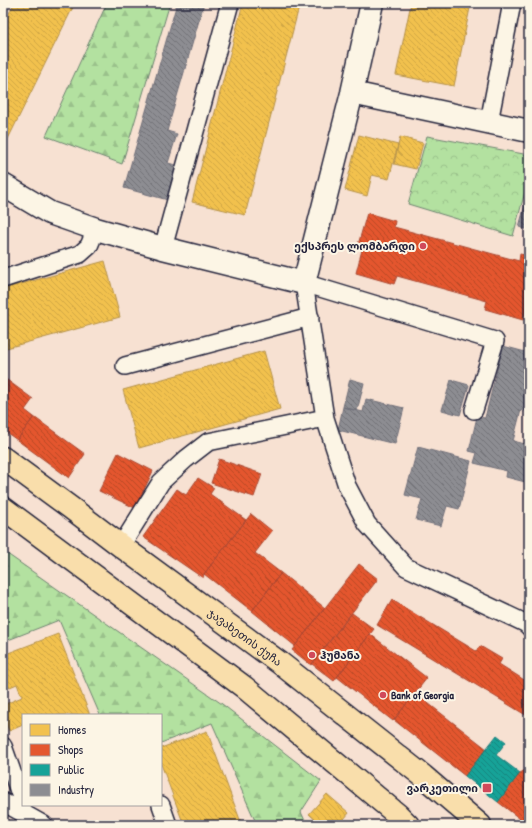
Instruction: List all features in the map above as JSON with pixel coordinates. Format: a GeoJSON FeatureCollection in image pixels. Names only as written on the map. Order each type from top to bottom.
{"type":"FeatureCollection","features":[{"type":"Feature","properties":{"kind":"main road","name":"ჯავახეთის ქუჩა"},"geometry":{"type":"LineString","coordinates":[[3,458],[280,663],[423,776],[480,825]]}},
{"type":"Feature","properties":{"kind":"main road"},"geometry":{"type":"LineString","coordinates":[[3,508],[244,687],[402,823]]}},
{"type":"Feature","properties":{"kind":"street"},"geometry":{"type":"LineString","coordinates":[[3,185],[50,213],[96,229],[163,248],[304,283],[352,92],[372,3]]}},
{"type":"Feature","properties":{"kind":"street"},"geometry":{"type":"LineString","coordinates":[[352,92],[529,131]]}},
{"type":"Feature","properties":{"kind":"lane"},"geometry":{"type":"LineString","coordinates":[[163,248],[230,3]]}},
{"type":"Feature","properties":{"kind":"lane"},"geometry":{"type":"LineString","coordinates":[[489,122],[512,3]]}},
{"type":"Feature","properties":{"kind":"lane"},"geometry":{"type":"LineString","coordinates":[[3,279],[80,254],[89,246],[96,229]]}},
{"type":"Feature","properties":{"kind":"lane"},"geometry":{"type":"LineString","coordinates":[[474,410],[495,341],[304,283],[325,418],[347,486],[367,524],[406,567],[528,622]]}},
{"type":"Feature","properties":{"kind":"lane"},"geometry":{"type":"LineString","coordinates":[[125,366],[310,317]]}},
{"type":"Feature","properties":{"kind":"lane"},"geometry":{"type":"LineString","coordinates":[[121,546],[161,482],[186,459],[208,442],[325,418]]}},
{"type":"Feature","properties":{"kind":"lane"},"geometry":{"type":"LineString","coordinates":[[3,746],[15,807],[44,825]]}},
{"type":"Feature","properties":{"kind":"lane"},"geometry":{"type":"LineString","coordinates":[[161,806],[168,825]]}},
{"type":"Feature","properties":{"kind":"green space"},"geometry":{"type":"Polygon","coordinates":[[[107,3],[170,3],[122,164],[46,136],[107,3]]]}},
{"type":"Feature","properties":{"kind":"green space"},"geometry":{"type":"Polygon","coordinates":[[[427,136],[529,155],[529,177],[513,236],[408,204],[427,136]]]}},
{"type":"Feature","properties":{"kind":"green space"},"geometry":{"type":"Polygon","coordinates":[[[3,551],[222,704],[321,781],[301,812],[307,825],[257,825],[212,723],[162,743],[162,714],[100,714],[59,620],[3,642],[3,551]]]}},
{"type":"Feature","properties":{"kind":"building: Homes"},"geometry":{"type":"Polygon","coordinates":[[[14,3],[75,3],[8,139],[3,136],[3,26],[14,3]]]}},
{"type":"Feature","properties":{"kind":"building: Homes"},"geometry":{"type":"Polygon","coordinates":[[[243,3],[300,3],[245,215],[192,202],[243,3]]]}},
{"type":"Feature","properties":{"kind":"building: Homes"},"geometry":{"type":"Polygon","coordinates":[[[411,3],[471,3],[454,86],[396,75],[411,3]]]}},
{"type":"Feature","properties":{"kind":"building: Homes"},"geometry":{"type":"Polygon","coordinates":[[[359,135],[398,145],[389,179],[372,175],[367,196],[345,190],[359,135]]]}},
{"type":"Feature","properties":{"kind":"building: Homes"},"geometry":{"type":"Polygon","coordinates":[[[400,137],[423,143],[416,169],[394,164],[400,137]]]}},
{"type":"Feature","properties":{"kind":"building: Homes"},"geometry":{"type":"Polygon","coordinates":[[[105,261],[120,317],[3,349],[3,289],[105,261]]]}},
{"type":"Feature","properties":{"kind":"building: Homes"},"geometry":{"type":"Polygon","coordinates":[[[264,351],[280,409],[139,448],[123,390],[264,351]]]}},
{"type":"Feature","properties":{"kind":"building: Homes"},"geometry":{"type":"Polygon","coordinates":[[[58,634],[90,714],[22,714],[22,725],[9,731],[3,715],[3,705],[22,697],[17,684],[3,690],[3,655],[58,634]]]}},
{"type":"Feature","properties":{"kind":"building: Homes"},"geometry":{"type":"Polygon","coordinates":[[[207,731],[242,825],[184,825],[162,767],[162,748],[207,731]]]}},
{"type":"Feature","properties":{"kind":"building: Homes"},"geometry":{"type":"Polygon","coordinates":[[[327,794],[349,813],[339,825],[321,825],[309,814],[327,794]]]}},
{"type":"Feature","properties":{"kind":"building: Shops"},"geometry":{"type":"Polygon","coordinates":[[[367,213],[395,221],[394,227],[519,261],[520,254],[529,256],[529,299],[523,320],[485,309],[487,301],[397,276],[394,284],[356,273],[363,246],[358,245],[367,213]]]}},
{"type":"Feature","properties":{"kind":"building: Shops"},"geometry":{"type":"Polygon","coordinates":[[[3,377],[33,399],[25,410],[34,417],[17,440],[3,430],[3,377]]]}},
{"type":"Feature","properties":{"kind":"building: Shops"},"geometry":{"type":"Polygon","coordinates":[[[34,417],[85,454],[69,478],[17,440],[34,417]]]}},
{"type":"Feature","properties":{"kind":"building: Shops"},"geometry":{"type":"Polygon","coordinates":[[[118,453],[153,471],[135,508],[99,491],[118,453]]]}},
{"type":"Feature","properties":{"kind":"building: Shops"},"geometry":{"type":"Polygon","coordinates":[[[219,459],[262,474],[254,497],[211,483],[219,459]]]}},
{"type":"Feature","properties":{"kind":"building: Shops"},"geometry":{"type":"Polygon","coordinates":[[[198,478],[214,488],[210,494],[246,520],[204,574],[203,578],[143,537],[177,489],[186,495],[198,478]]]}},
{"type":"Feature","properties":{"kind":"building: Shops"},"geometry":{"type":"Polygon","coordinates":[[[251,514],[272,531],[255,553],[281,573],[252,611],[204,574],[251,514]]]}},
{"type":"Feature","properties":{"kind":"building: Shops"},"geometry":{"type":"Polygon","coordinates":[[[359,564],[378,579],[311,665],[292,650],[359,564]]]}},
{"type":"Feature","properties":{"kind":"building: Shops"},"geometry":{"type":"Polygon","coordinates":[[[281,573],[325,608],[295,646],[252,611],[281,573]]]}},
{"type":"Feature","properties":{"kind":"building: Shops"},"geometry":{"type":"Polygon","coordinates":[[[392,600],[476,651],[480,646],[502,659],[499,664],[529,683],[529,717],[377,625],[392,600]]]}},
{"type":"Feature","properties":{"kind":"building: Shops"},"geometry":{"type":"Polygon","coordinates":[[[352,613],[374,629],[334,681],[312,664],[352,613]]]}},
{"type":"Feature","properties":{"kind":"building: Shops"},"geometry":{"type":"Polygon","coordinates":[[[370,634],[427,678],[393,721],[337,677],[370,634]]]}},
{"type":"Feature","properties":{"kind":"building: Shops"},"geometry":{"type":"Polygon","coordinates":[[[415,693],[487,749],[465,776],[394,720],[415,693]]]}},
{"type":"Feature","properties":{"kind":"building: Shops"},"geometry":{"type":"Polygon","coordinates":[[[529,768],[528,825],[498,802],[520,773],[529,768]]]}},
{"type":"Feature","properties":{"kind":"building: Public"},"geometry":{"type":"Polygon","coordinates":[[[497,735],[506,742],[496,755],[520,773],[498,802],[465,776],[497,735]]]}},
{"type":"Feature","properties":{"kind":"building: Industry"},"geometry":{"type":"Polygon","coordinates":[[[177,3],[204,3],[167,131],[177,134],[168,163],[179,166],[168,200],[124,188],[177,3]]]}},
{"type":"Feature","properties":{"kind":"building: Industry"},"geometry":{"type":"Polygon","coordinates":[[[525,205],[529,206],[529,230],[519,227],[525,205]]]}},
{"type":"Feature","properties":{"kind":"building: Industry"},"geometry":{"type":"Polygon","coordinates":[[[503,346],[529,353],[529,412],[521,410],[513,441],[529,445],[529,483],[506,477],[507,471],[474,463],[477,453],[469,451],[477,417],[485,418],[503,346]]]}},
{"type":"Feature","properties":{"kind":"building: Industry"},"geometry":{"type":"Polygon","coordinates":[[[350,379],[364,383],[357,411],[343,407],[350,379]]]}},
{"type":"Feature","properties":{"kind":"building: Industry"},"geometry":{"type":"Polygon","coordinates":[[[451,380],[469,385],[460,415],[442,410],[451,380]]]}},
{"type":"Feature","properties":{"kind":"building: Industry"},"geometry":{"type":"Polygon","coordinates":[[[366,399],[404,408],[395,444],[338,430],[343,407],[363,412],[366,399]]]}},
{"type":"Feature","properties":{"kind":"building: Industry"},"geometry":{"type":"Polygon","coordinates":[[[418,447],[471,461],[459,509],[447,506],[441,526],[416,520],[422,499],[405,495],[418,447]]]}},
{"type":"Feature","properties":{"kind":"place","name":"ექსპრეს ლომბარდი"},"geometry":{"type":"Point","coordinates":[423,246]}},
{"type":"Feature","properties":{"kind":"place","name":"ჰუმანა"},"geometry":{"type":"Point","coordinates":[312,655]}},
{"type":"Feature","properties":{"kind":"place","name":"Bank of Georgia"},"geometry":{"type":"Point","coordinates":[383,695]}},
{"type":"Feature","properties":{"kind":"place","name":"ვარკეთილი"},"geometry":{"type":"Point","coordinates":[487,788]}}]}
